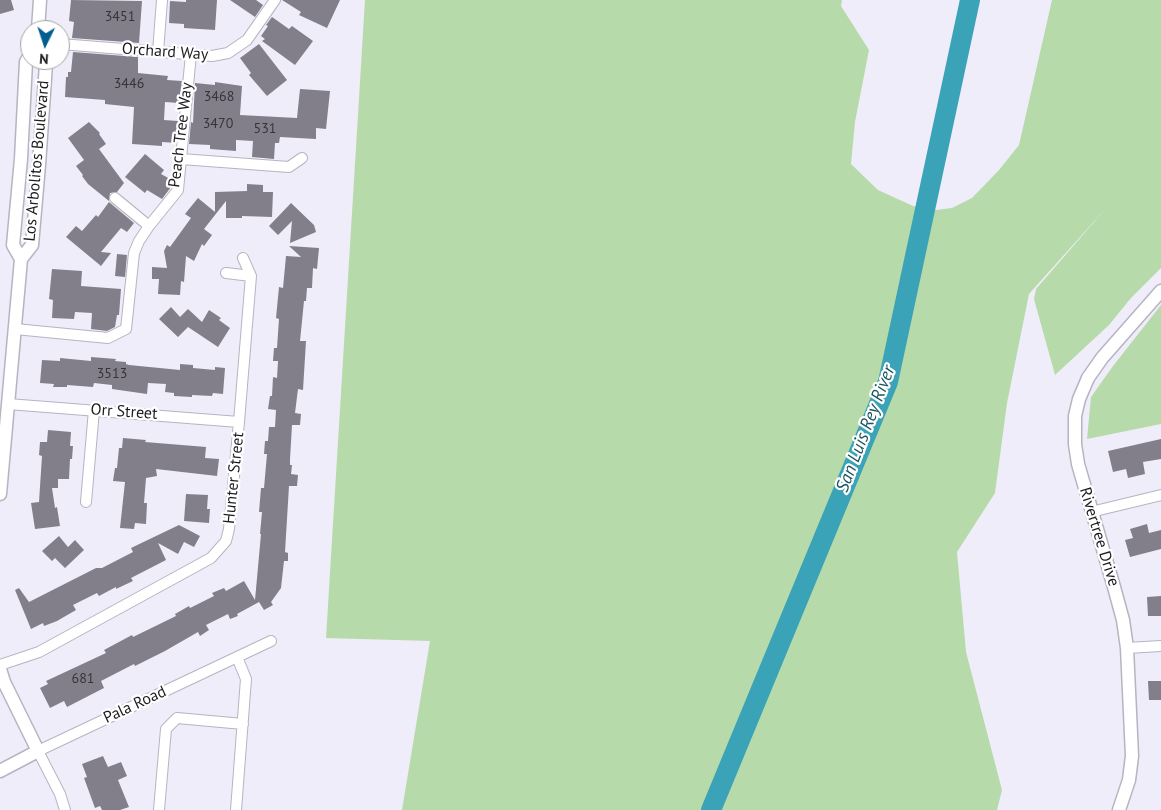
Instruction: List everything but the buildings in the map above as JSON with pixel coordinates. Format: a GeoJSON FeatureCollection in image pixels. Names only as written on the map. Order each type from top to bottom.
{"type":"FeatureCollection","features":[{"type":"Feature","properties":{"kind":"street"},"geometry":{"type":"LineString","coordinates":[[39,20],[40,0]]}},
{"type":"Feature","properties":{"kind":"street"},"geometry":{"type":"LineString","coordinates":[[158,52],[162,0]]}},
{"type":"Feature","properties":{"kind":"street","name":"Orchard Way"},"geometry":{"type":"LineString","coordinates":[[70,45],[212,56],[228,53],[247,40],[275,0]]}},
{"type":"Feature","properties":{"kind":"street","name":"Peach Tree Way"},"geometry":{"type":"LineString","coordinates":[[15,329],[108,338],[126,329],[134,253],[138,241],[178,190],[191,54]]}},
{"type":"Feature","properties":{"kind":"street","name":"Los Arbolitos Boulevard"},"geometry":{"type":"LineString","coordinates":[[21,259],[13,245],[21,159],[26,70]]}},
{"type":"Feature","properties":{"kind":"street","name":"Los Arbolitos Boulevard"},"geometry":{"type":"LineString","coordinates":[[0,494],[5,401],[15,329],[21,259],[32,245],[46,70]]}},
{"type":"Feature","properties":{"kind":"street"},"geometry":{"type":"LineString","coordinates":[[181,159],[289,167],[302,158]]}},
{"type":"Feature","properties":{"kind":"street"},"geometry":{"type":"LineString","coordinates":[[116,198],[149,226]]}},
{"type":"Feature","properties":{"kind":"street","name":"Hunter Street"},"geometry":{"type":"LineString","coordinates":[[0,667],[39,652],[211,558],[226,541],[229,528],[239,422],[251,276],[243,258]]}},
{"type":"Feature","properties":{"kind":"street"},"geometry":{"type":"LineString","coordinates":[[226,273],[251,276]]}},
{"type":"Feature","properties":{"kind":"street","name":"Rivertree Drive"},"geometry":{"type":"LineString","coordinates":[[1120,810],[1129,780],[1132,756],[1127,648],[1114,587],[1078,464],[1075,444],[1075,416],[1088,378],[1102,358],[1161,291]]}},
{"type":"Feature","properties":{"kind":"street","name":"Orr Street"},"geometry":{"type":"LineString","coordinates":[[5,401],[239,422]]}},
{"type":"Feature","properties":{"kind":"street"},"geometry":{"type":"LineString","coordinates":[[86,502],[94,410]]}},
{"type":"Feature","properties":{"kind":"street"},"geometry":{"type":"LineString","coordinates":[[1091,512],[1161,495]]}},
{"type":"Feature","properties":{"kind":"street","name":"Pala Road"},"geometry":{"type":"LineString","coordinates":[[0,771],[38,751],[271,641]]}},
{"type":"Feature","properties":{"kind":"street"},"geometry":{"type":"LineString","coordinates":[[1127,648],[1161,646]]}},
{"type":"Feature","properties":{"kind":"street"},"geometry":{"type":"LineString","coordinates":[[236,810],[246,679],[237,658]]}},
{"type":"Feature","properties":{"kind":"street"},"geometry":{"type":"LineString","coordinates":[[0,667],[4,682],[60,794],[65,810]]}},
{"type":"Feature","properties":{"kind":"street"},"geometry":{"type":"LineString","coordinates":[[159,810],[166,729],[177,718],[243,724]]}},
{"type":"Feature","properties":{"kind":"green space"},"geometry":{"type":"Polygon","coordinates":[[[365,0],[842,0],[841,6],[869,50],[855,122],[851,164],[878,190],[913,206],[936,210],[952,208],[972,198],[999,170],[1019,145],[1052,0],[1161,0],[1161,268],[1131,298],[1109,325],[1055,375],[1034,299],[1036,289],[1107,207],[1029,294],[1007,403],[995,493],[957,552],[966,652],[1002,790],[997,810],[402,810],[430,641],[326,638],[365,0]]]}},
{"type":"Feature","properties":{"kind":"green space"},"geometry":{"type":"Polygon","coordinates":[[[1161,305],[1161,424],[1087,439],[1091,397],[1161,305]]]}},
{"type":"Feature","properties":{"kind":"waterway","name":"San Luis Rey River"},"geometry":{"type":"LineString","coordinates":[[711,810],[888,382],[970,0]]}}]}
